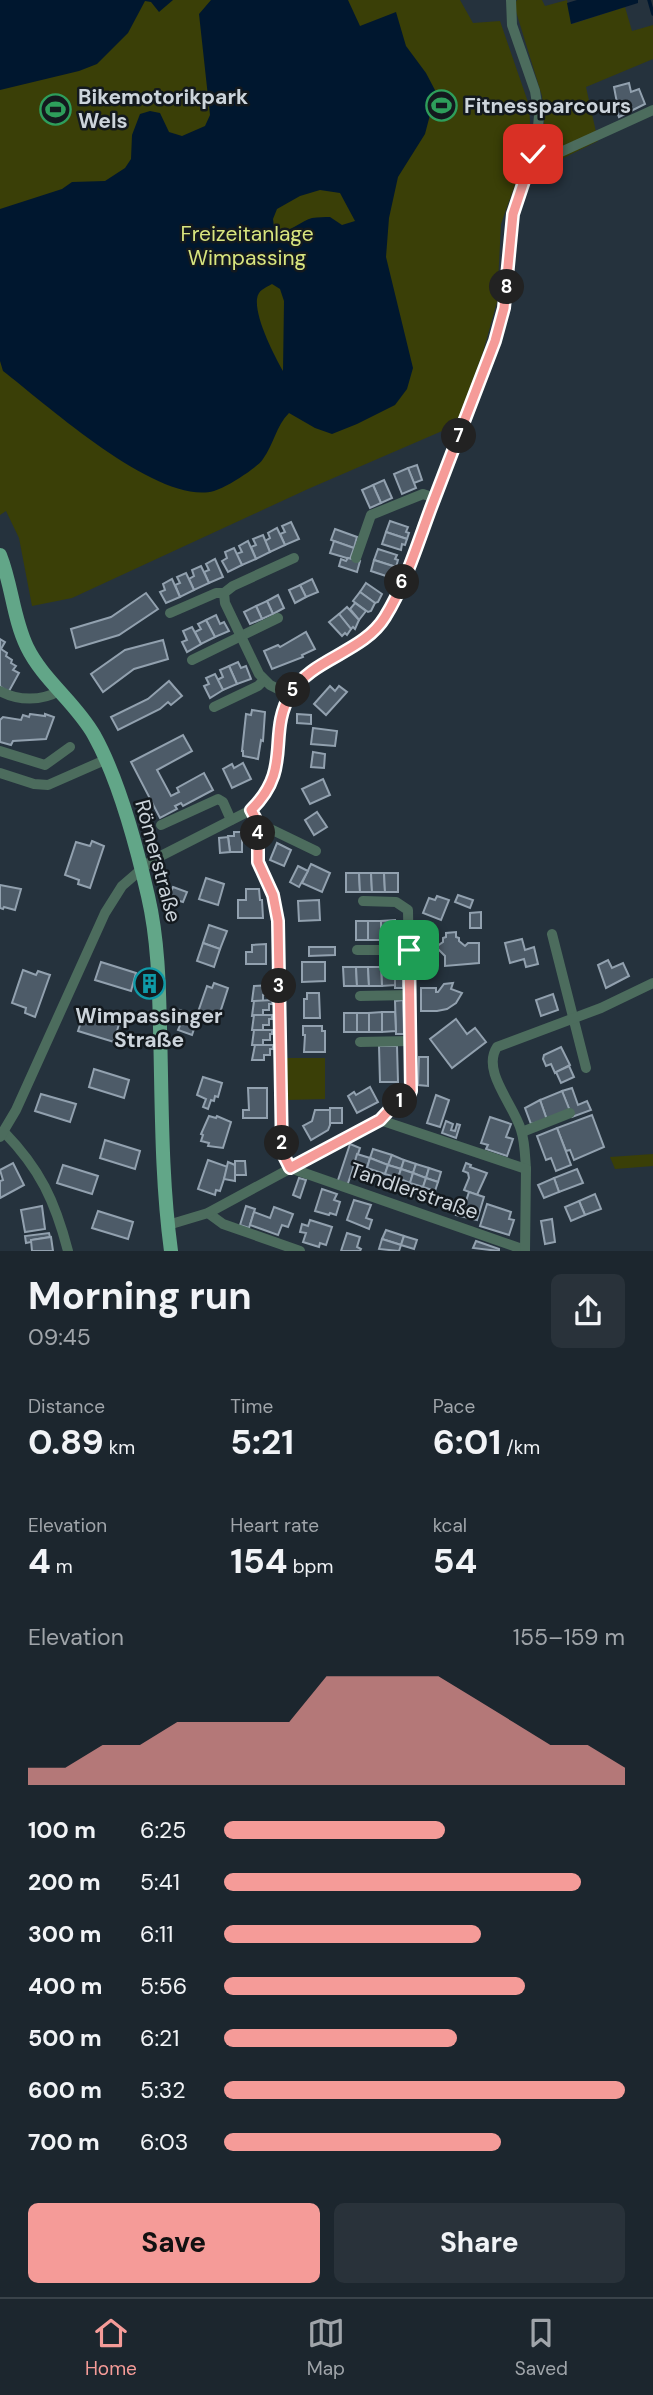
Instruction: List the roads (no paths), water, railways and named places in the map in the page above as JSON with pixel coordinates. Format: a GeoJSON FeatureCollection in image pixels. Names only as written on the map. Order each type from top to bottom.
{"type":"FeatureCollection","features":[{"type":"Feature","properties":{"kind":"main road","name":"Römerstraße"},"geometry":{"type":"LineString","coordinates":[[1,560],[22,635],[37,663],[93,734],[106,760],[141,868],[157,948],[164,1161],[171,1251]]}},
{"type":"Feature","properties":{"kind":"street"},"geometry":{"type":"LineString","coordinates":[[68,1251],[58,1212],[42,1181],[23,1152],[2,1135],[16,1110],[105,913],[121,886],[141,868],[251,810],[264,798],[272,784],[278,763],[282,715],[289,695],[311,672],[365,638],[384,619],[404,577],[495,341],[505,299],[513,214],[537,137],[539,116],[535,91],[512,25],[511,0]]}},
{"type":"Feature","properties":{"kind":"street"},"geometry":{"type":"LineString","coordinates":[[533,154],[552,156],[653,110]]}},
{"type":"Feature","properties":{"kind":"street"},"geometry":{"type":"LineString","coordinates":[[356,558],[371,515],[423,494],[435,498]]}},
{"type":"Feature","properties":{"kind":"street"},"geometry":{"type":"LineString","coordinates":[[170,613],[216,593],[223,593],[295,558]]}},
{"type":"Feature","properties":{"kind":"street"},"geometry":{"type":"LineString","coordinates":[[223,593],[241,637],[264,680],[289,695]]}},
{"type":"Feature","properties":{"kind":"street"},"geometry":{"type":"LineString","coordinates":[[192,660],[278,618]]}},
{"type":"Feature","properties":{"kind":"street"},"geometry":{"type":"LineString","coordinates":[[214,707],[258,686],[264,680]]}},
{"type":"Feature","properties":{"kind":"street"},"geometry":{"type":"LineString","coordinates":[[0,691],[9,696],[46,698],[59,691]]}},
{"type":"Feature","properties":{"kind":"street"},"geometry":{"type":"LineString","coordinates":[[0,751],[45,765],[70,747]]}},
{"type":"Feature","properties":{"kind":"street"},"geometry":{"type":"LineString","coordinates":[[0,774],[34,784],[48,785],[106,760]]}},
{"type":"Feature","properties":{"kind":"street"},"geometry":{"type":"LineString","coordinates":[[161,825],[218,799],[223,802],[231,820]]}},
{"type":"Feature","properties":{"kind":"street"},"geometry":{"type":"LineString","coordinates":[[251,810],[258,823],[258,862],[273,895],[278,921],[282,1152],[290,1168]]}},
{"type":"Feature","properties":{"kind":"street"},"geometry":{"type":"LineString","coordinates":[[258,823],[316,851]]}},
{"type":"Feature","properties":{"kind":"street"},"geometry":{"type":"LineString","coordinates":[[168,1225],[208,1213],[380,1120],[393,1106],[409,1096],[408,910],[396,902],[363,901]]}},
{"type":"Feature","properties":{"kind":"street"},"geometry":{"type":"LineString","coordinates":[[552,934],[586,1068]]}},
{"type":"Feature","properties":{"kind":"street"},"geometry":{"type":"LineString","coordinates":[[357,950],[409,950]]}},
{"type":"Feature","properties":{"kind":"street"},"geometry":{"type":"LineString","coordinates":[[525,1250],[526,1169],[522,1132],[516,1114],[492,1071],[493,1053],[496,1047],[502,1044],[601,1008],[653,984]]}},
{"type":"Feature","properties":{"kind":"street"},"geometry":{"type":"LineString","coordinates":[[360,996],[409,995]]}},
{"type":"Feature","properties":{"kind":"street"},"geometry":{"type":"LineString","coordinates":[[360,1042],[410,1041]]}},
{"type":"Feature","properties":{"kind":"street"},"geometry":{"type":"LineString","coordinates":[[522,1132],[570,1113]]}},
{"type":"Feature","properties":{"kind":"street"},"geometry":{"type":"LineString","coordinates":[[380,1120],[526,1169]]}},
{"type":"Feature","properties":{"kind":"street","name":"Tandlerstraße"},"geometry":{"type":"LineString","coordinates":[[290,1168],[525,1250]]}},
{"type":"Feature","properties":{"kind":"street"},"geometry":{"type":"LineString","coordinates":[[208,1213],[223,1224],[300,1251]]}},
{"type":"Feature","properties":{"kind":"water"},"geometry":{"type":"Polygon","coordinates":[[[0,0],[173,0],[159,12],[151,2],[145,1],[128,33],[97,64],[79,71],[0,90],[0,0]]]}},
{"type":"Feature","properties":{"kind":"water"},"geometry":{"type":"Polygon","coordinates":[[[211,0],[348,0],[360,26],[396,12],[406,46],[436,92],[425,134],[398,177],[389,218],[386,257],[413,368],[407,389],[395,405],[332,434],[289,413],[267,453],[256,466],[218,490],[191,492],[163,483],[104,449],[3,371],[0,361],[0,209],[62,189],[72,182],[105,181],[125,168],[131,159],[132,135],[140,114],[150,111],[160,113],[169,132],[182,136],[205,126],[210,115],[199,14],[211,0]],[[320,190],[300,196],[277,209],[273,219],[274,227],[279,230],[289,229],[319,217],[330,217],[342,225],[355,221],[340,193],[320,190]],[[272,284],[259,293],[257,307],[266,336],[283,371],[284,301],[280,289],[272,284]]]}},
{"type":"Feature","properties":{"kind":"water"},"geometry":{"type":"Polygon","coordinates":[[[577,0],[638,0],[638,3],[571,24],[567,3],[577,0]]]}},
{"type":"Feature","properties":{"kind":"waterway"},"geometry":{"type":"LineString","coordinates":[[649,0],[653,14]]}},
{"type":"Feature","properties":{"kind":"place","name":"Fitnessparcours"},"geometry":{"type":"Point","coordinates":[441,106]}},
{"type":"Feature","properties":{"kind":"place","name":"Bikemotorikpark Wels"},"geometry":{"type":"Point","coordinates":[55,109]}},
{"type":"Feature","properties":{"kind":"place","name":"Wimpassinger Straße"},"geometry":{"type":"Point","coordinates":[149,984]}},
{"type":"Feature","properties":{"kind":"park label","name":"Freizeitanlage Wimpassing"},"geometry":{"type":"Point","coordinates":[247,246]}}]}
